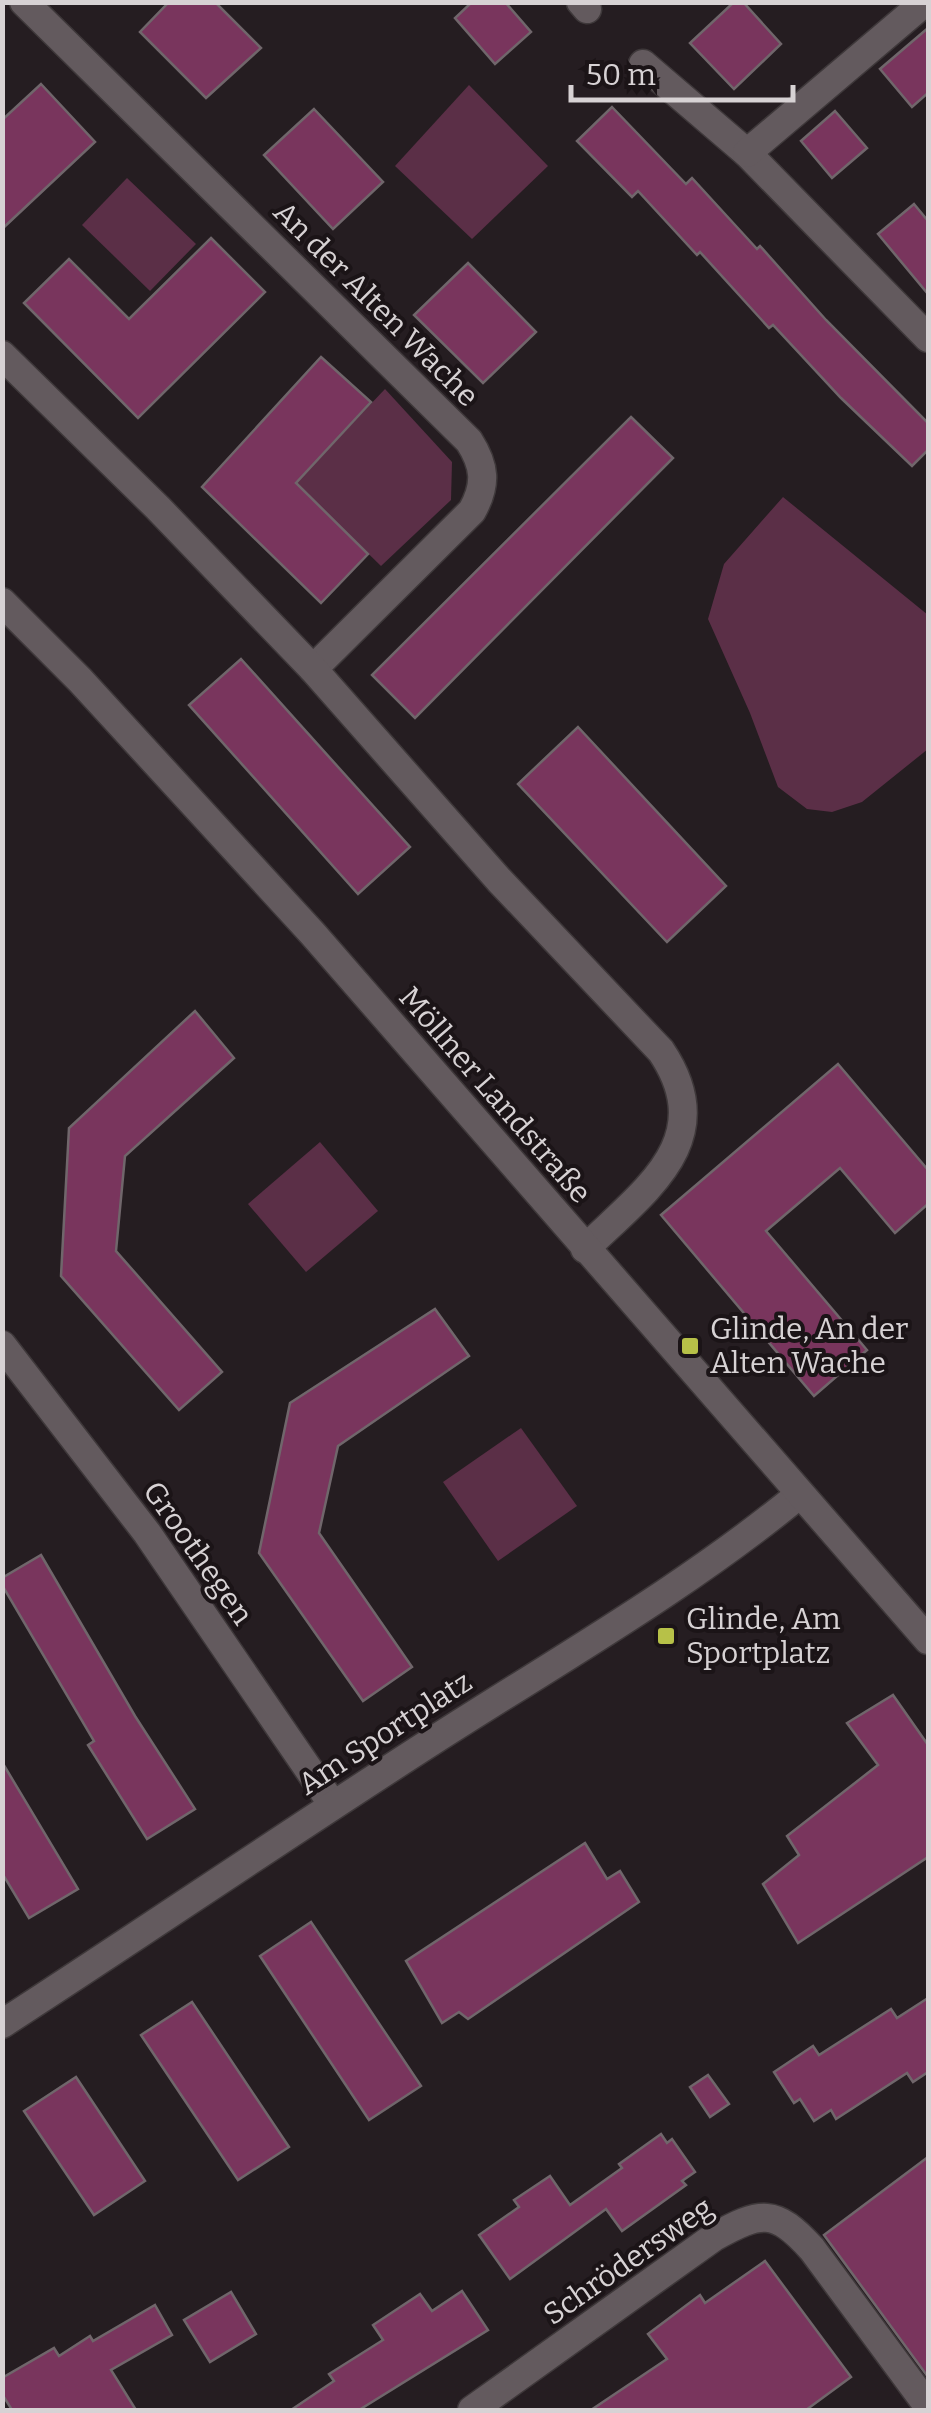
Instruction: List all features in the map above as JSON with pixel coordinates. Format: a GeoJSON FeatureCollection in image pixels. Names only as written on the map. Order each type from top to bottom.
{"type":"FeatureCollection","features":[{"type":"Feature","properties":{"kind":"street","name":"An der Alten Wache"},"geometry":{"type":"LineString","coordinates":[[24,2],[455,427],[480,458],[484,477],[472,511],[313,669]]}},
{"type":"Feature","properties":{"kind":"street"},"geometry":{"type":"LineString","coordinates":[[747,153],[926,2]]}},
{"type":"Feature","properties":{"kind":"street"},"geometry":{"type":"LineString","coordinates":[[643,64],[747,153],[928,338]]}},
{"type":"Feature","properties":{"kind":"street"},"geometry":{"type":"LineString","coordinates":[[2,355],[158,508],[313,669],[674,1070],[683,1108],[678,1144],[651,1185],[585,1249]]}},
{"type":"Feature","properties":{"kind":"street","name":"Möllner Landstraße"},"geometry":{"type":"LineString","coordinates":[[2,602],[80,680],[300,920],[928,1640]]}},
{"type":"Feature","properties":{"kind":"street","name":"Groothegen"},"geometry":{"type":"LineString","coordinates":[[2,1344],[147,1533],[333,1805]]}},
{"type":"Feature","properties":{"kind":"street","name":"Am Sportplatz"},"geometry":{"type":"LineString","coordinates":[[2,2024],[664,1592],[800,1494]]}},
{"type":"Feature","properties":{"kind":"street","name":"Schrödersweg"},"geometry":{"type":"LineString","coordinates":[[472,2410],[714,2237],[744,2220],[770,2217],[791,2225],[812,2249],[928,2406]]}},
{"type":"Feature","properties":{"kind":"shaded area"},"geometry":{"type":"Polygon","coordinates":[[[469,85],[548,166],[472,239],[395,166],[469,85]]]}},
{"type":"Feature","properties":{"kind":"shaded area"},"geometry":{"type":"Polygon","coordinates":[[[127,178],[196,244],[150,291],[82,225],[127,178]]]}},
{"type":"Feature","properties":{"kind":"shaded area"},"geometry":{"type":"Polygon","coordinates":[[[385,389],[452,462],[451,500],[381,566],[296,483],[385,389]]]}},
{"type":"Feature","properties":{"kind":"shaded area"},"geometry":{"type":"Polygon","coordinates":[[[783,497],[928,615],[928,749],[862,802],[832,812],[807,809],[778,787],[708,619],[724,564],[783,497]]]}},
{"type":"Feature","properties":{"kind":"shaded area"},"geometry":{"type":"Polygon","coordinates":[[[320,1142],[378,1211],[306,1272],[248,1204],[320,1142]]]}},
{"type":"Feature","properties":{"kind":"shaded area"},"geometry":{"type":"Polygon","coordinates":[[[521,1428],[577,1506],[498,1561],[443,1482],[521,1428]]]}},
{"type":"Feature","properties":{"kind":"building"},"geometry":{"type":"Polygon","coordinates":[[[169,2],[215,2],[261,48],[206,98],[140,32],[169,2]]]}},
{"type":"Feature","properties":{"kind":"building"},"geometry":{"type":"Polygon","coordinates":[[[472,2],[505,2],[531,32],[495,64],[455,18],[472,2]]]}},
{"type":"Feature","properties":{"kind":"building"},"geometry":{"type":"Polygon","coordinates":[[[734,2],[743,2],[781,44],[734,89],[690,43],[734,2]]]}},
{"type":"Feature","properties":{"kind":"building"},"geometry":{"type":"Polygon","coordinates":[[[928,28],[928,93],[912,107],[880,69],[928,28]]]}},
{"type":"Feature","properties":{"kind":"building"},"geometry":{"type":"Polygon","coordinates":[[[41,84],[95,142],[2,229],[2,120],[41,84]]]}},
{"type":"Feature","properties":{"kind":"building"},"geometry":{"type":"Polygon","coordinates":[[[612,107],[686,184],[692,178],[757,249],[760,246],[826,320],[928,423],[928,450],[912,466],[773,325],[769,328],[638,191],[632,197],[577,141],[612,107]]]}},
{"type":"Feature","properties":{"kind":"building"},"geometry":{"type":"Polygon","coordinates":[[[314,109],[383,182],[333,229],[264,155],[314,109]]]}},
{"type":"Feature","properties":{"kind":"building"},"geometry":{"type":"Polygon","coordinates":[[[835,111],[867,148],[832,178],[801,141],[835,111]]]}},
{"type":"Feature","properties":{"kind":"building"},"geometry":{"type":"Polygon","coordinates":[[[914,204],[928,221],[928,294],[878,234],[914,204]]]}},
{"type":"Feature","properties":{"kind":"building"},"geometry":{"type":"Polygon","coordinates":[[[211,238],[265,292],[138,418],[24,303],[69,259],[129,319],[211,238]]]}},
{"type":"Feature","properties":{"kind":"building"},"geometry":{"type":"Polygon","coordinates":[[[468,263],[536,332],[483,383],[414,315],[468,263]]]}},
{"type":"Feature","properties":{"kind":"building"},"geometry":{"type":"Polygon","coordinates":[[[321,357],[371,402],[296,483],[368,554],[321,603],[202,487],[321,357]]]}},
{"type":"Feature","properties":{"kind":"building"},"geometry":{"type":"Polygon","coordinates":[[[631,417],[673,458],[415,718],[372,675],[631,417]]]}},
{"type":"Feature","properties":{"kind":"building"},"geometry":{"type":"Polygon","coordinates":[[[241,659],[410,847],[358,894],[189,705],[241,659]]]}},
{"type":"Feature","properties":{"kind":"building"},"geometry":{"type":"Polygon","coordinates":[[[578,727],[726,886],[667,942],[518,784],[578,727]]]}},
{"type":"Feature","properties":{"kind":"building"},"geometry":{"type":"Polygon","coordinates":[[[195,1011],[234,1058],[125,1156],[116,1251],[222,1372],[179,1410],[61,1276],[69,1128],[195,1011]]]}},
{"type":"Feature","properties":{"kind":"building"},"geometry":{"type":"Polygon","coordinates":[[[838,1064],[928,1170],[928,1204],[895,1233],[840,1168],[766,1231],[867,1350],[814,1396],[661,1215],[838,1064]]]}},
{"type":"Feature","properties":{"kind":"building"},"geometry":{"type":"Polygon","coordinates":[[[435,1309],[469,1356],[338,1446],[319,1533],[412,1667],[363,1701],[259,1553],[290,1403],[435,1309]]]}},
{"type":"Feature","properties":{"kind":"building"},"geometry":{"type":"Polygon","coordinates":[[[41,1555],[135,1716],[195,1809],[147,1839],[88,1745],[94,1741],[2,1585],[2,1578],[41,1555]]]}},
{"type":"Feature","properties":{"kind":"building"},"geometry":{"type":"Polygon","coordinates":[[[893,1695],[928,1745],[928,1857],[798,1943],[763,1884],[799,1855],[787,1836],[878,1765],[847,1723],[893,1695]]]}},
{"type":"Feature","properties":{"kind":"building"},"geometry":{"type":"Polygon","coordinates":[[[2,1762],[78,1889],[29,1918],[2,1873],[2,1762]]]}},
{"type":"Feature","properties":{"kind":"building"},"geometry":{"type":"Polygon","coordinates":[[[585,1843],[607,1879],[620,1871],[639,1902],[468,2019],[459,2012],[442,2023],[406,1961],[585,1843]]]}},
{"type":"Feature","properties":{"kind":"building"},"geometry":{"type":"Polygon","coordinates":[[[311,1922],[421,2086],[369,2120],[260,1956],[311,1922]]]}},
{"type":"Feature","properties":{"kind":"building"},"geometry":{"type":"Polygon","coordinates":[[[928,1998],[928,2072],[913,2082],[907,2073],[836,2119],[831,2110],[814,2121],[800,2099],[794,2103],[774,2072],[813,2046],[819,2055],[891,2009],[897,2018],[928,1998]]]}},
{"type":"Feature","properties":{"kind":"building"},"geometry":{"type":"Polygon","coordinates":[[[192,2002],[289,2147],[238,2180],[141,2035],[192,2002]]]}},
{"type":"Feature","properties":{"kind":"building"},"geometry":{"type":"Polygon","coordinates":[[[708,2075],[729,2104],[710,2117],[690,2087],[708,2075]]]}},
{"type":"Feature","properties":{"kind":"building"},"geometry":{"type":"Polygon","coordinates":[[[76,2077],[145,2181],[94,2215],[24,2111],[76,2077]]]}},
{"type":"Feature","properties":{"kind":"building"},"geometry":{"type":"Polygon","coordinates":[[[661,2134],[667,2143],[672,2139],[695,2172],[682,2181],[686,2185],[622,2231],[606,2209],[510,2279],[479,2235],[519,2207],[514,2200],[550,2176],[570,2205],[661,2134]]]}},
{"type":"Feature","properties":{"kind":"building"},"geometry":{"type":"Polygon","coordinates":[[[928,2157],[928,2377],[824,2235],[928,2157]]]}},
{"type":"Feature","properties":{"kind":"building"},"geometry":{"type":"Polygon","coordinates":[[[765,2261],[851,2377],[806,2410],[591,2410],[667,2359],[648,2334],[700,2295],[705,2303],[765,2261]]]}},
{"type":"Feature","properties":{"kind":"building"},"geometry":{"type":"Polygon","coordinates":[[[462,2291],[488,2330],[359,2410],[291,2410],[334,2381],[329,2374],[383,2340],[373,2325],[420,2294],[432,2311],[462,2291]]]}},
{"type":"Feature","properties":{"kind":"building"},"geometry":{"type":"Polygon","coordinates":[[[231,2292],[256,2334],[210,2362],[184,2320],[231,2292]]]}},
{"type":"Feature","properties":{"kind":"building"},"geometry":{"type":"Polygon","coordinates":[[[155,2305],[172,2335],[111,2370],[136,2410],[12,2410],[2,2394],[2,2378],[54,2348],[59,2356],[90,2336],[93,2341],[155,2305]]]}},
{"type":"Feature","properties":{"kind":"place","name":"Glinde, An der Alten Wache"},"geometry":{"type":"Point","coordinates":[690,1346]}},
{"type":"Feature","properties":{"kind":"place","name":"Glinde, Am Sportplatz"},"geometry":{"type":"Point","coordinates":[666,1636]}}]}
